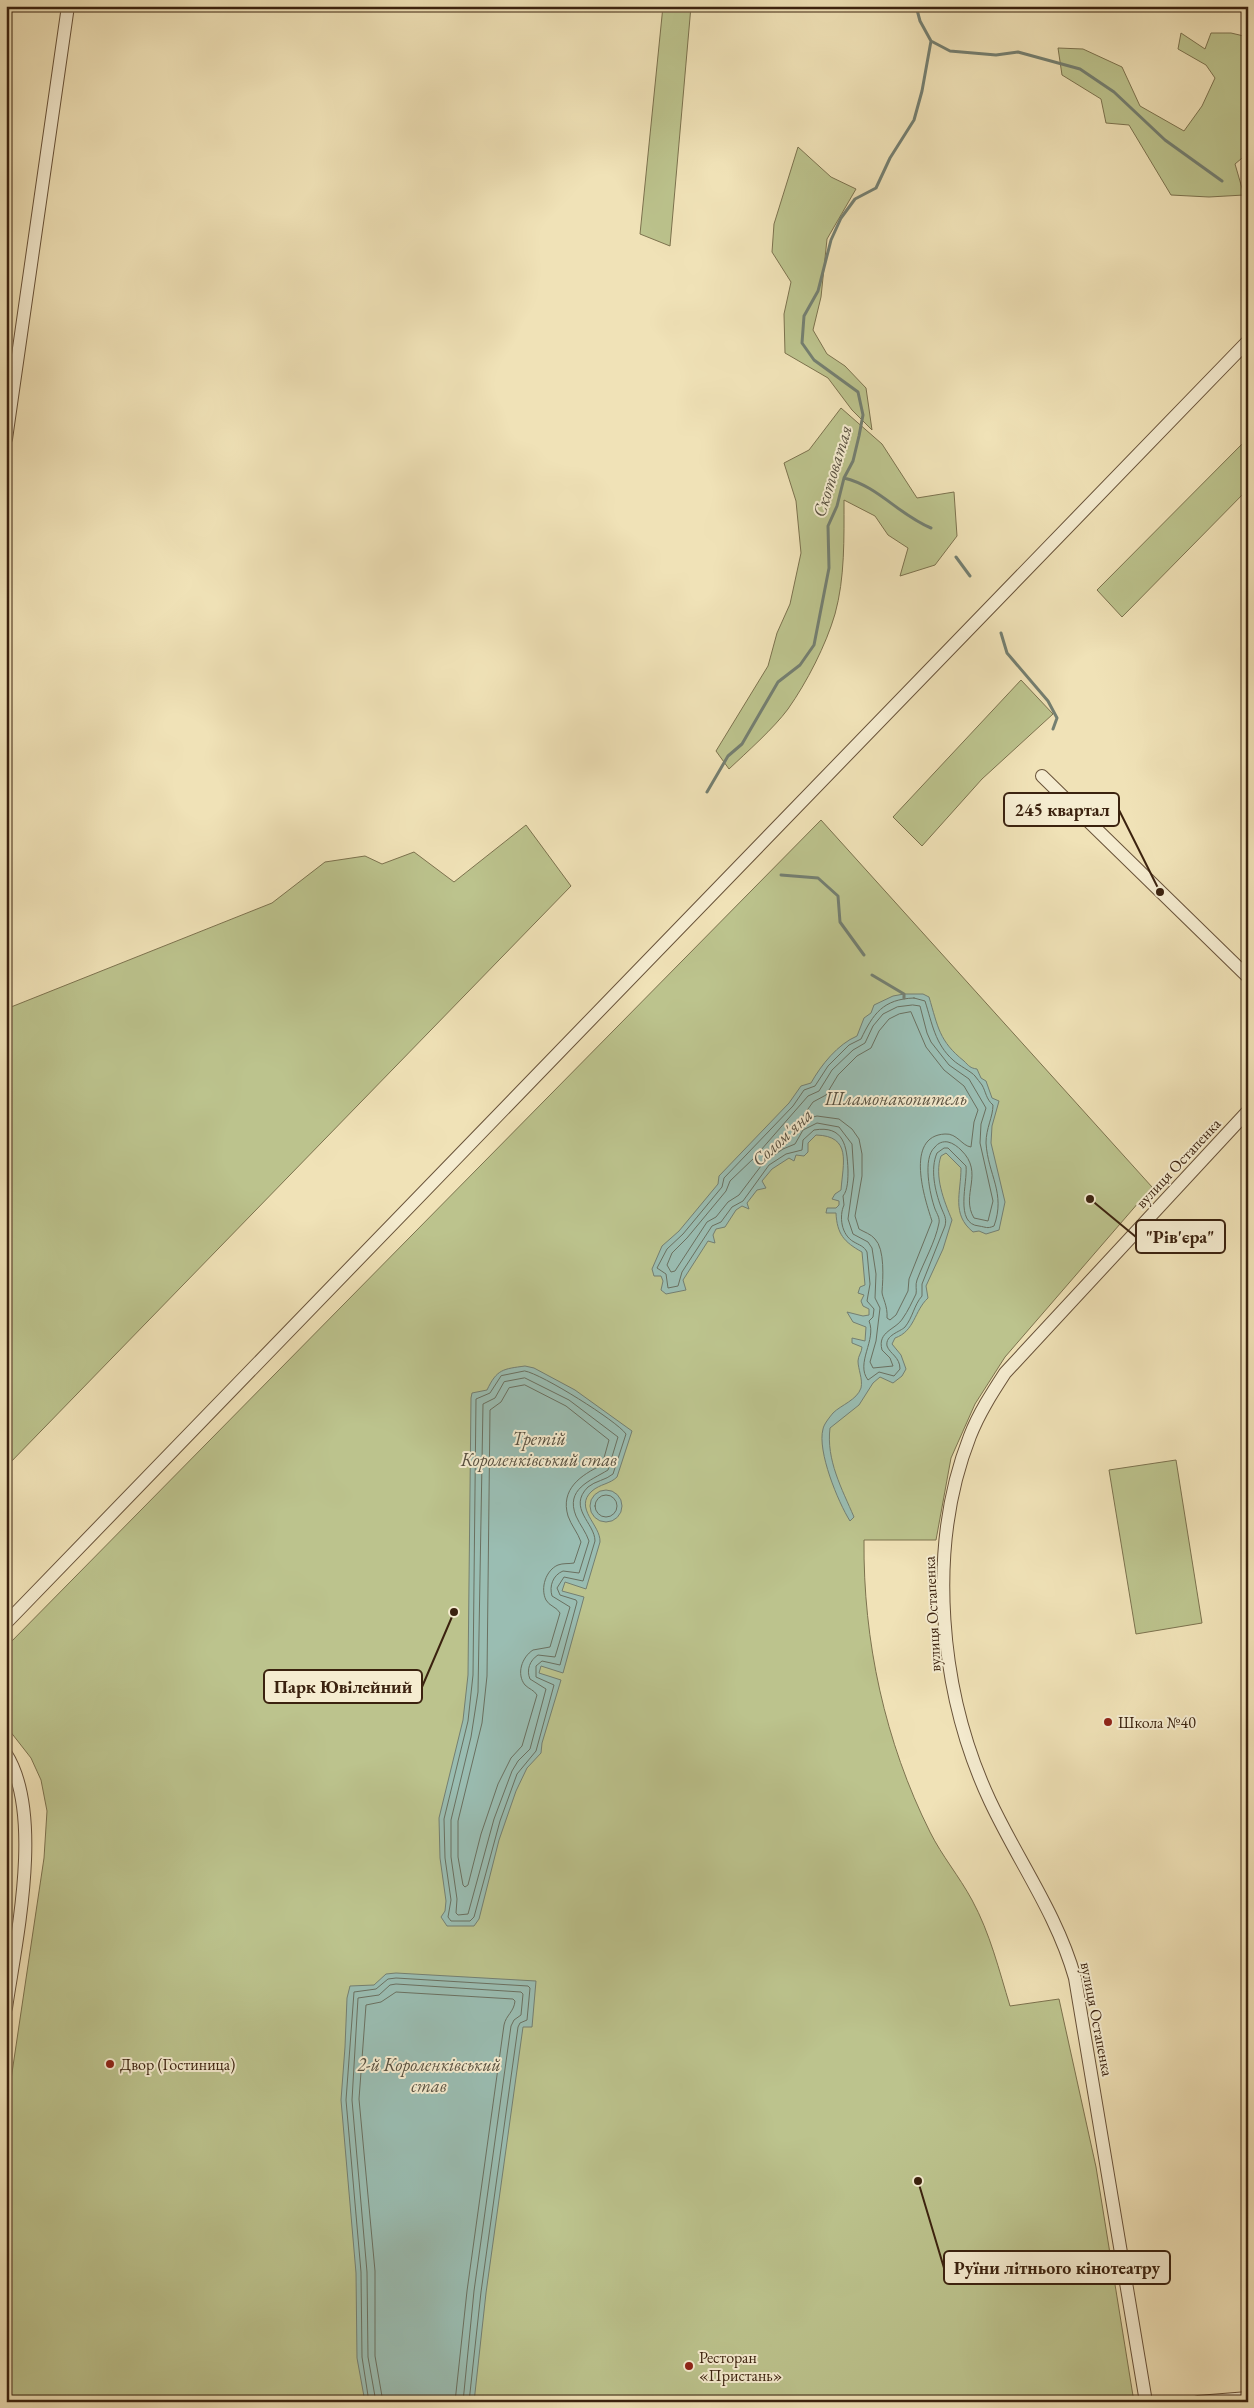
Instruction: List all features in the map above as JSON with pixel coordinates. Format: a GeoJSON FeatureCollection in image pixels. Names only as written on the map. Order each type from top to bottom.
{"type":"FeatureCollection","features":[{"type":"Feature","properties":{"kind":"street"},"geometry":{"type":"LineString","coordinates":[[6,439],[68,6]]}},
{"type":"Feature","properties":{"kind":"street"},"geometry":{"type":"LineString","coordinates":[[6,1623],[1248,341]]}},
{"type":"Feature","properties":{"kind":"street"},"geometry":{"type":"LineString","coordinates":[[1042,776],[1248,977]]}},
{"type":"Feature","properties":{"kind":"street","name":"вулиця Остапенка"},"geometry":{"type":"LineString","coordinates":[[1146,2402],[1075,1978],[1056,1923],[990,1801],[969,1747],[952,1684],[948,1653],[944,1543],[950,1502],[958,1469],[970,1435],[985,1403],[1006,1373],[1248,1111]]}},
{"type":"Feature","properties":{"kind":"street"},"geometry":{"type":"LineString","coordinates":[[6,1754],[18,1781],[25,1825],[25,1851],[18,1924],[6,2008]]}},
{"type":"Feature","properties":{"kind":"street"},"geometry":{"type":"LineString","coordinates":[[1198,2402],[1248,2398]]}},
{"type":"Feature","properties":{"kind":"green space"},"geometry":{"type":"Polygon","coordinates":[[[663,6],[691,6],[670,246],[640,234],[663,6]]]}},
{"type":"Feature","properties":{"kind":"green space"},"geometry":{"type":"Polygon","coordinates":[[[1181,33],[1205,49],[1211,33],[1231,33],[1248,37],[1248,153],[1235,164],[1244,195],[1209,197],[1171,195],[1129,125],[1106,123],[1101,99],[1062,75],[1058,48],[1083,49],[1122,67],[1140,106],[1184,131],[1202,106],[1215,78],[1206,65],[1178,49],[1181,33]]]}},
{"type":"Feature","properties":{"kind":"green space"},"geometry":{"type":"Polygon","coordinates":[[[798,147],[831,177],[856,189],[827,239],[821,297],[813,330],[827,354],[845,366],[866,388],[872,430],[852,410],[828,378],[785,353],[784,314],[791,282],[772,252],[774,224],[798,147]]]}},
{"type":"Feature","properties":{"kind":"green space"},"geometry":{"type":"Polygon","coordinates":[[[841,408],[882,444],[917,498],[954,492],[957,536],[935,565],[900,576],[908,548],[888,535],[875,516],[844,500],[841,586],[827,638],[809,675],[788,709],[768,732],[729,769],[716,751],[768,666],[777,633],[790,604],[801,553],[796,501],[784,463],[809,450],[841,408]]]}},
{"type":"Feature","properties":{"kind":"green space"},"geometry":{"type":"Polygon","coordinates":[[[1248,438],[1248,489],[1122,617],[1097,590],[1248,438]]]}},
{"type":"Feature","properties":{"kind":"green space"},"geometry":{"type":"Polygon","coordinates":[[[1021,680],[1053,714],[982,779],[922,846],[893,817],[1021,680]]]}},
{"type":"Feature","properties":{"kind":"green space"},"geometry":{"type":"Polygon","coordinates":[[[821,820],[1152,1187],[1005,1357],[975,1404],[951,1458],[936,1540],[864,1540],[868,1616],[880,1690],[889,1727],[914,1798],[930,1832],[967,1891],[984,1925],[1010,2006],[1059,1999],[1096,2167],[1134,2402],[6,2402],[6,2113],[44,1858],[47,1811],[41,1780],[31,1758],[6,1726],[6,1647],[821,820]]]}},
{"type":"Feature","properties":{"kind":"green space"},"geometry":{"type":"Polygon","coordinates":[[[526,825],[571,886],[6,1467],[6,1009],[272,903],[325,862],[365,856],[382,864],[414,852],[454,882],[526,825]]]}},
{"type":"Feature","properties":{"kind":"green space"},"geometry":{"type":"Polygon","coordinates":[[[1176,1460],[1202,1623],[1136,1634],[1109,1470],[1176,1460]]]}},
{"type":"Feature","properties":{"kind":"water","name":"Шламонакопитель"},"geometry":{"type":"Polygon","coordinates":[[[923,994],[929,997],[937,1025],[944,1040],[968,1065],[977,1069],[981,1078],[986,1081],[992,1098],[999,1101],[992,1126],[991,1143],[1005,1202],[999,1230],[986,1234],[979,1231],[973,1232],[966,1225],[960,1210],[961,1168],[946,1153],[941,1156],[939,1180],[952,1220],[943,1249],[926,1286],[928,1298],[923,1303],[911,1326],[902,1335],[895,1338],[892,1344],[901,1355],[906,1369],[902,1376],[893,1383],[880,1377],[873,1383],[859,1405],[830,1428],[830,1451],[840,1485],[854,1517],[850,1521],[830,1476],[822,1438],[824,1427],[833,1413],[856,1396],[861,1388],[858,1361],[862,1347],[852,1343],[852,1338],[865,1341],[866,1327],[853,1322],[847,1312],[863,1316],[869,1315],[869,1309],[863,1306],[861,1301],[864,1295],[858,1293],[860,1287],[865,1285],[862,1252],[850,1245],[843,1237],[838,1227],[836,1213],[826,1213],[827,1208],[836,1208],[839,1205],[839,1201],[832,1199],[841,1190],[843,1153],[840,1146],[835,1140],[816,1135],[808,1143],[808,1152],[804,1156],[796,1155],[794,1161],[789,1158],[772,1169],[762,1181],[766,1188],[757,1190],[747,1203],[749,1209],[742,1206],[736,1210],[725,1227],[716,1229],[713,1235],[715,1243],[708,1241],[683,1280],[686,1290],[666,1294],[661,1290],[663,1281],[661,1276],[654,1276],[652,1269],[662,1246],[679,1231],[718,1184],[719,1176],[789,1103],[801,1086],[811,1083],[831,1056],[843,1044],[857,1036],[864,1018],[871,1013],[874,1005],[893,996],[923,994]]]}},
{"type":"Feature","properties":{"kind":"water","name":"Третій Короленківський став"},"geometry":{"type":"Polygon","coordinates":[[[525,1366],[534,1368],[575,1390],[632,1431],[617,1477],[592,1491],[587,1497],[586,1510],[596,1529],[600,1542],[586,1589],[565,1582],[562,1591],[584,1597],[563,1673],[541,1666],[539,1673],[561,1680],[542,1743],[541,1753],[527,1768],[516,1791],[499,1840],[479,1919],[474,1926],[447,1926],[441,1917],[445,1911],[446,1901],[440,1858],[439,1818],[463,1720],[468,1675],[471,1398],[472,1393],[487,1390],[494,1378],[502,1371],[525,1366]]]}},
{"type":"Feature","properties":{"kind":"water"},"geometry":{"type":"Polygon","coordinates":[[[606,1490],[612,1491],[617,1495],[621,1500],[621,1512],[617,1517],[612,1521],[606,1522],[600,1521],[595,1517],[591,1512],[590,1506],[591,1500],[595,1495],[600,1491],[606,1490]]]}},
{"type":"Feature","properties":{"kind":"water","name":"2-й Короленківський став"},"geometry":{"type":"Polygon","coordinates":[[[386,1974],[536,1981],[532,2027],[523,2027],[486,2293],[474,2402],[365,2402],[357,2358],[356,2273],[341,2100],[347,1998],[350,1986],[374,1985],[386,1974]]]}},
{"type":"Feature","properties":{"kind":"waterway","name":"Скотоватая"},"geometry":{"type":"LineString","coordinates":[[707,792],[728,756],[742,744],[778,682],[800,665],[814,645],[829,568],[828,526],[837,506],[844,478],[853,461],[863,415],[858,392],[814,360],[802,343],[804,316],[818,291],[831,240],[841,218],[855,199],[876,188],[890,158],[914,120],[922,91],[931,41],[920,21],[916,6]]}},
{"type":"Feature","properties":{"kind":"waterway"},"geometry":{"type":"LineString","coordinates":[[931,41],[950,51],[996,55],[1018,52],[1080,69],[1114,92],[1165,140],[1222,181]]}},
{"type":"Feature","properties":{"kind":"waterway"},"geometry":{"type":"LineString","coordinates":[[844,478],[867,487],[909,516],[931,528]]}},
{"type":"Feature","properties":{"kind":"waterway"},"geometry":{"type":"LineString","coordinates":[[956,557],[970,576]]}},
{"type":"Feature","properties":{"kind":"waterway"},"geometry":{"type":"LineString","coordinates":[[1001,633],[1007,653],[1048,701],[1057,718],[1053,729]]}},
{"type":"Feature","properties":{"kind":"waterway","name":"Солом'яна"},"geometry":{"type":"LineString","coordinates":[[781,875],[818,878],[838,896],[840,922],[864,955]]}},
{"type":"Feature","properties":{"kind":"waterway","name":"Солом'яна"},"geometry":{"type":"LineString","coordinates":[[872,975],[904,994],[904,998]]}},
{"type":"Feature","properties":{"kind":"place","name":"245 квартал"},"geometry":{"type":"Point","coordinates":[1160,892]}},
{"type":"Feature","properties":{"kind":"place","name":"\"Рів'єра\""},"geometry":{"type":"Point","coordinates":[1090,1199]}},
{"type":"Feature","properties":{"kind":"place","name":"Парк Ювілейний"},"geometry":{"type":"Point","coordinates":[454,1612]}},
{"type":"Feature","properties":{"kind":"place","name":"Школа №40"},"geometry":{"type":"Point","coordinates":[1108,1722]}},
{"type":"Feature","properties":{"kind":"place","name":"Двор (Гостиница)"},"geometry":{"type":"Point","coordinates":[110,2064]}},
{"type":"Feature","properties":{"kind":"place","name":"Руїни літнього кінотеатру"},"geometry":{"type":"Point","coordinates":[918,2181]}},
{"type":"Feature","properties":{"kind":"place","name":"Ресторан «Пристань»"},"geometry":{"type":"Point","coordinates":[689,2366]}}]}
